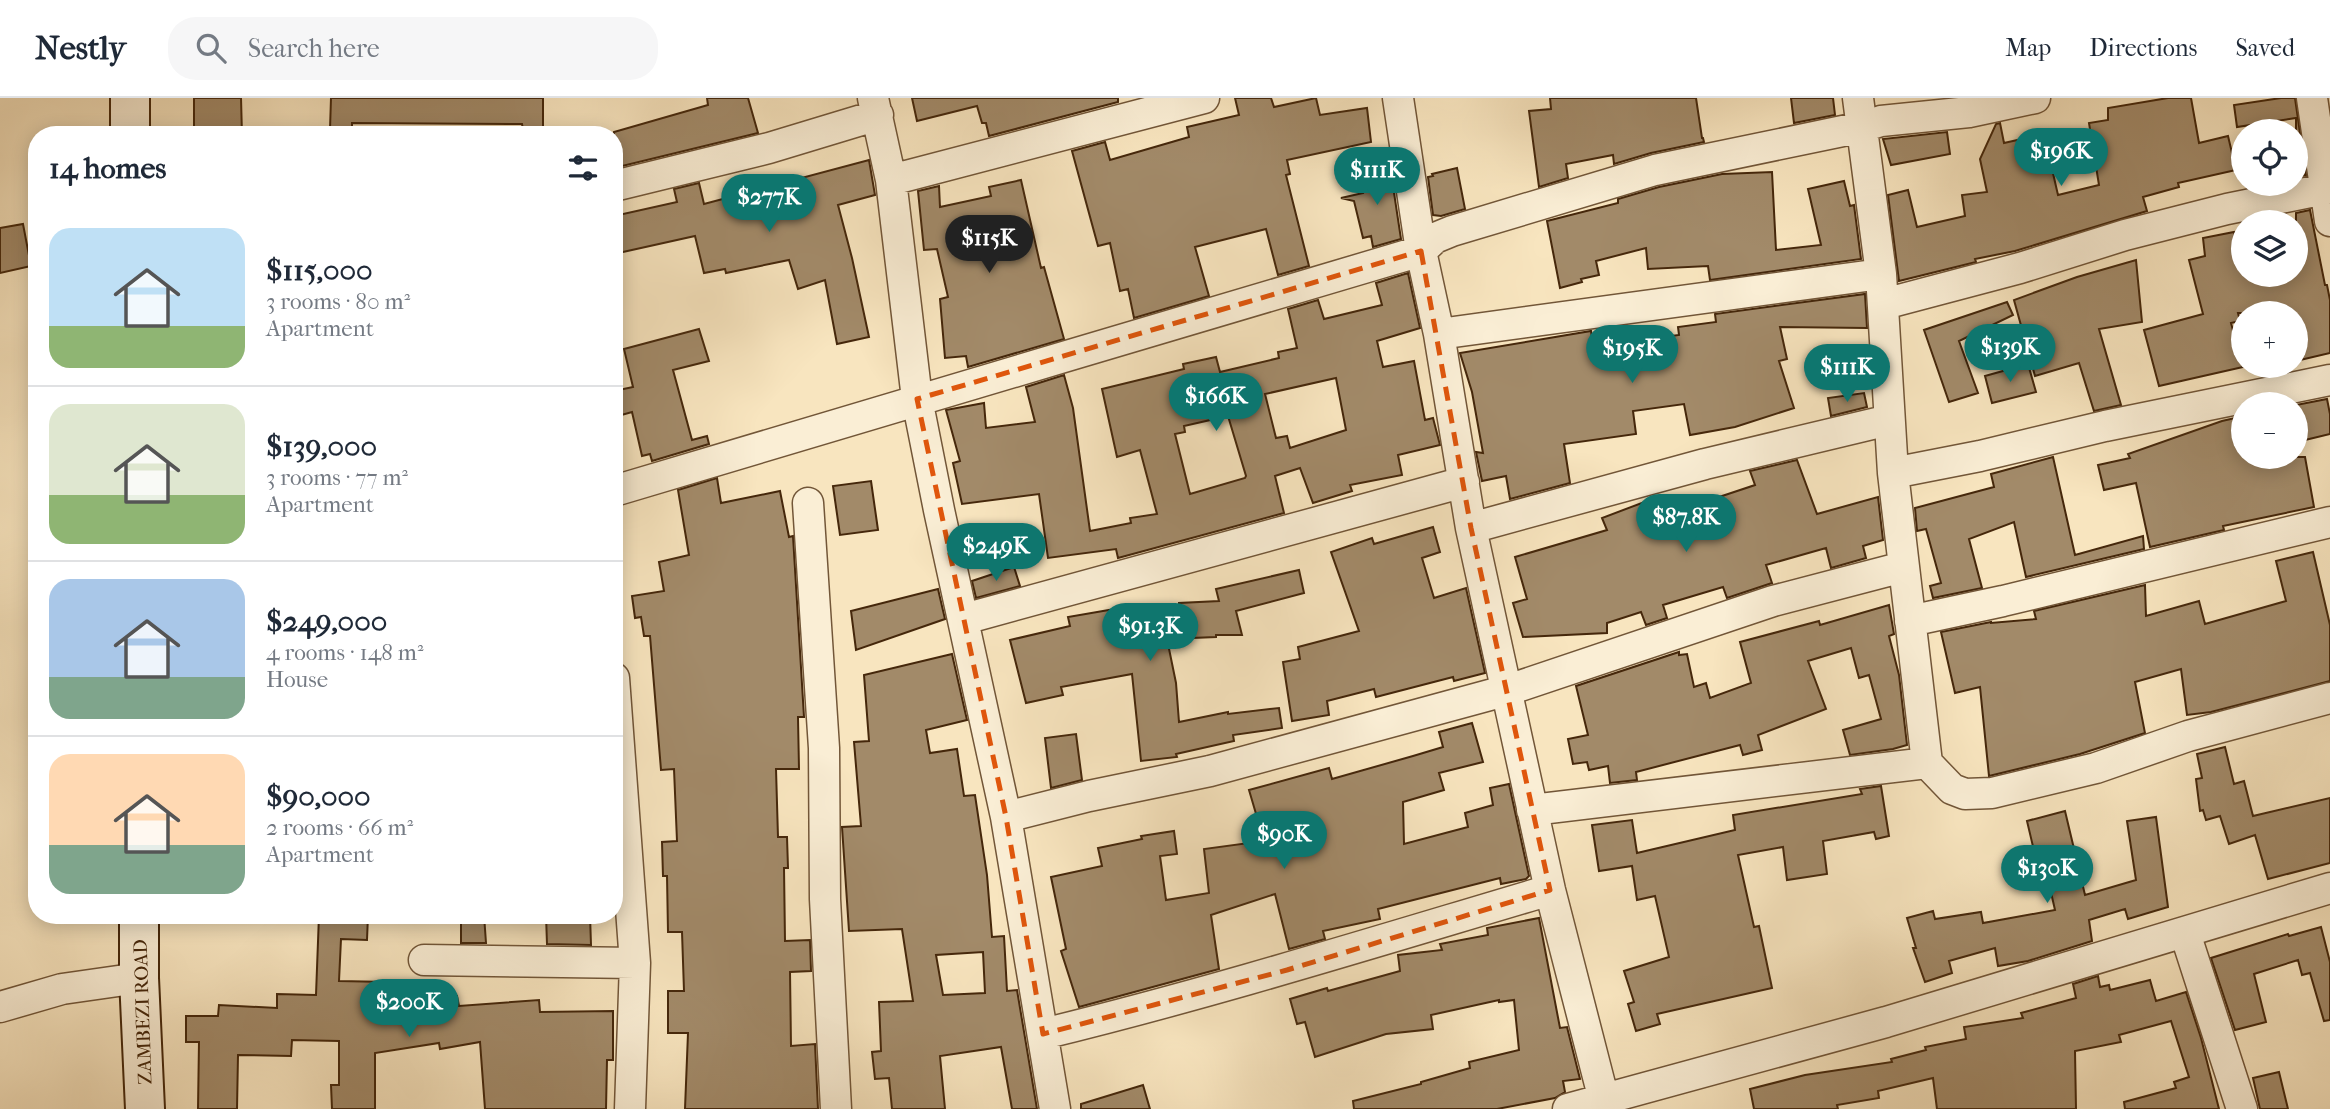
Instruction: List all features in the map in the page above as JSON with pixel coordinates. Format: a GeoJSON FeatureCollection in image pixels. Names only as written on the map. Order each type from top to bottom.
{"type":"FeatureCollection","features":[{"type":"Feature","properties":{"kind":"main road"},"geometry":{"type":"LineString","coordinates":[[130,98],[130,126]]}},
{"type":"Feature","properties":{"kind":"main road","name":"ZAMBEZI ROAD"},"geometry":{"type":"LineString","coordinates":[[139,924],[145,1109]]}},
{"type":"Feature","properties":{"kind":"street"},"geometry":{"type":"LineString","coordinates":[[891,180],[1204,98]]}},
{"type":"Feature","properties":{"kind":"street"},"geometry":{"type":"LineString","coordinates":[[1398,98],[1421,251],[1439,334],[1471,528],[1550,890],[1604,1100]]}},
{"type":"Feature","properties":{"kind":"street"},"geometry":{"type":"LineString","coordinates":[[1858,98],[1881,274],[1893,473],[1927,764],[1952,789],[1965,794],[1992,793],[2096,768],[2189,736],[2330,698]]}},
{"type":"Feature","properties":{"kind":"street"},"geometry":{"type":"LineString","coordinates":[[623,488],[917,398],[1167,328],[1421,251],[1435,238],[1451,231],[1642,174],[1881,121],[1969,112],[2035,98]]}},
{"type":"Feature","properties":{"kind":"street"},"geometry":{"type":"LineString","coordinates":[[2312,98],[2330,220]]}},
{"type":"Feature","properties":{"kind":"street"},"geometry":{"type":"LineString","coordinates":[[623,184],[769,148],[875,107],[891,180],[917,398],[1006,817],[1055,1109]]}},
{"type":"Feature","properties":{"kind":"street"},"geometry":{"type":"LineString","coordinates":[[1884,304],[2020,268],[2125,235],[2227,209],[2325,189]]}},
{"type":"Feature","properties":{"kind":"street"},"geometry":{"type":"LineString","coordinates":[[1439,334],[1881,274]]}},
{"type":"Feature","properties":{"kind":"street"},"geometry":{"type":"LineString","coordinates":[[1893,473],[2330,380]]}},
{"type":"Feature","properties":{"kind":"street"},"geometry":{"type":"LineString","coordinates":[[1471,528],[1705,464],[1889,421]]}},
{"type":"Feature","properties":{"kind":"street"},"geometry":{"type":"LineString","coordinates":[[964,619],[1464,482]]}},
{"type":"Feature","properties":{"kind":"street"},"geometry":{"type":"LineString","coordinates":[[808,503],[824,748],[825,899],[836,1109]]}},
{"type":"Feature","properties":{"kind":"street"},"geometry":{"type":"LineString","coordinates":[[1910,621],[2330,522]]}},
{"type":"Feature","properties":{"kind":"street"},"geometry":{"type":"LineString","coordinates":[[1006,817],[1089,796],[1210,771],[1508,690],[1773,601],[1903,567]]}},
{"type":"Feature","properties":{"kind":"street"},"geometry":{"type":"LineString","coordinates":[[1532,810],[1927,764]]}},
{"type":"Feature","properties":{"kind":"street"},"geometry":{"type":"LineString","coordinates":[[623,800],[635,963],[630,1109]]}},
{"type":"Feature","properties":{"kind":"street"},"geometry":{"type":"LineString","coordinates":[[1568,1109],[1886,1022],[2330,888]]}},
{"type":"Feature","properties":{"kind":"street"},"geometry":{"type":"LineString","coordinates":[[1043,1034],[1160,1006],[1287,970],[1550,890]]}},
{"type":"Feature","properties":{"kind":"street"},"geometry":{"type":"LineString","coordinates":[[2185,933],[2242,1109]]}},
{"type":"Feature","properties":{"kind":"street"},"geometry":{"type":"LineString","coordinates":[[424,960],[635,963]]}},
{"type":"Feature","properties":{"kind":"street"},"geometry":{"type":"LineString","coordinates":[[0,1007],[62,989],[139,978]]}},
{"type":"Feature","properties":{"kind":"highlighted area"},"geometry":{"type":"Polygon","coordinates":[[[1421,251],[1471,528],[1550,890],[1287,970],[1043,1034],[1006,817],[917,399],[1421,251]]]}},
{"type":"Feature","properties":{"kind":"building"},"geometry":{"type":"Polygon","coordinates":[[[194,98],[241,98],[242,126],[194,126],[194,98]]]}},
{"type":"Feature","properties":{"kind":"building"},"geometry":{"type":"Polygon","coordinates":[[[331,98],[543,98],[543,126],[352,123],[352,126],[330,126],[331,98]]]}},
{"type":"Feature","properties":{"kind":"building"},"geometry":{"type":"Polygon","coordinates":[[[707,98],[748,98],[758,133],[623,166],[623,129],[708,105],[707,98]]]}},
{"type":"Feature","properties":{"kind":"building"},"geometry":{"type":"Polygon","coordinates":[[[912,98],[1118,98],[1118,102],[989,136],[977,106],[917,121],[912,98]]]}},
{"type":"Feature","properties":{"kind":"building"},"geometry":{"type":"Polygon","coordinates":[[[1235,98],[1271,98],[1274,107],[1316,98],[1320,115],[1367,108],[1371,142],[1287,160],[1290,174],[1286,175],[1309,266],[1278,275],[1266,229],[1195,247],[1209,296],[1134,318],[1128,289],[1120,291],[1110,243],[1098,246],[1072,151],[1105,142],[1110,160],[1189,137],[1187,127],[1239,115],[1235,98]]]}},
{"type":"Feature","properties":{"kind":"building"},"geometry":{"type":"Polygon","coordinates":[[[1550,98],[1696,98],[1704,142],[1614,164],[1613,155],[1566,164],[1568,178],[1539,187],[1529,111],[1551,109],[1550,98]]]}},
{"type":"Feature","properties":{"kind":"building"},"geometry":{"type":"Polygon","coordinates":[[[1791,98],[1833,98],[1835,115],[1794,123],[1791,98]]]}},
{"type":"Feature","properties":{"kind":"building"},"geometry":{"type":"Polygon","coordinates":[[[2168,98],[2191,98],[2199,143],[2228,136],[2231,171],[2178,183],[2179,187],[2143,197],[2147,211],[2015,251],[1975,259],[1976,262],[1899,281],[1888,195],[1908,190],[1917,227],[1965,216],[1962,195],[1987,192],[1980,159],[1996,124],[2000,123],[2004,143],[2044,134],[2058,195],[2099,185],[2089,123],[2108,120],[2108,108],[2168,98]]]}},
{"type":"Feature","properties":{"kind":"building"},"geometry":{"type":"Polygon","coordinates":[[[2295,98],[2298,119],[2236,119],[2234,105],[2295,98]]]}},
{"type":"Feature","properties":{"kind":"building"},"geometry":{"type":"Polygon","coordinates":[[[1947,132],[1950,154],[1891,165],[1883,139],[1947,132]]]}},
{"type":"Feature","properties":{"kind":"building"},"geometry":{"type":"Polygon","coordinates":[[[869,160],[875,195],[838,205],[869,337],[837,344],[825,280],[798,289],[789,260],[726,273],[725,269],[704,273],[695,236],[623,252],[623,214],[677,202],[674,189],[699,183],[704,204],[869,160]]]}},
{"type":"Feature","properties":{"kind":"building"},"geometry":{"type":"Polygon","coordinates":[[[1385,165],[1390,187],[1393,186],[1401,239],[1373,247],[1371,236],[1363,238],[1354,201],[1341,198],[1363,193],[1358,171],[1385,165]]]}},
{"type":"Feature","properties":{"kind":"building"},"geometry":{"type":"Polygon","coordinates":[[[1457,168],[1465,209],[1441,216],[1433,215],[1428,177],[1457,168]]]}},
{"type":"Feature","properties":{"kind":"building"},"geometry":{"type":"Polygon","coordinates":[[[1772,172],[1776,250],[1821,245],[1808,189],[1844,181],[1850,206],[1854,205],[1861,259],[1710,280],[1708,266],[1648,269],[1646,248],[1596,261],[1599,275],[1560,288],[1547,221],[1618,203],[1618,199],[1659,187],[1722,174],[1772,172]]]}},
{"type":"Feature","properties":{"kind":"building"},"geometry":{"type":"Polygon","coordinates":[[[1021,180],[1041,268],[1044,267],[1064,339],[968,367],[966,356],[945,358],[940,299],[948,297],[937,249],[924,250],[918,191],[939,186],[940,207],[991,196],[989,187],[1021,180]]]}},
{"type":"Feature","properties":{"kind":"building"},"geometry":{"type":"Polygon","coordinates":[[[2308,210],[2330,300],[2330,353],[2308,358],[2308,301],[2231,301],[2231,370],[2159,386],[2144,330],[2203,314],[2189,260],[2205,256],[2203,238],[2231,233],[2231,287],[2308,287],[2308,210]]]}},
{"type":"Feature","properties":{"kind":"building"},"geometry":{"type":"Polygon","coordinates":[[[23,224],[28,267],[0,273],[0,228],[23,224]]]}},
{"type":"Feature","properties":{"kind":"building"},"geometry":{"type":"Polygon","coordinates":[[[2136,260],[2142,322],[2099,329],[2121,405],[2094,411],[2079,363],[2035,376],[2014,300],[2077,277],[2136,260]]]}},
{"type":"Feature","properties":{"kind":"building"},"geometry":{"type":"Polygon","coordinates":[[[1408,273],[1420,328],[1377,341],[1383,367],[1414,361],[1425,420],[1433,418],[1440,445],[1398,455],[1402,475],[1350,485],[1352,491],[1313,503],[1300,468],[1275,476],[1284,513],[1118,558],[1116,549],[1048,558],[1039,494],[962,504],[953,463],[960,461],[946,410],[984,403],[986,428],[1035,422],[1026,387],[1064,375],[1073,408],[1090,531],[1131,523],[1130,518],[1157,514],[1140,450],[1117,457],[1102,389],[1184,369],[1183,364],[1216,357],[1220,372],[1279,358],[1278,352],[1297,348],[1288,309],[1318,300],[1324,319],[1382,305],[1376,283],[1408,273]],[[1336,378],[1265,394],[1276,438],[1287,436],[1290,448],[1346,430],[1336,378]],[[1228,416],[1184,426],[1185,432],[1175,434],[1190,494],[1246,476],[1228,416]]]}},
{"type":"Feature","properties":{"kind":"building"},"geometry":{"type":"Polygon","coordinates":[[[1865,294],[1867,328],[1780,327],[1787,359],[1779,361],[1794,408],[1735,427],[1690,435],[1684,404],[1633,411],[1636,434],[1564,444],[1570,483],[1510,499],[1506,476],[1482,481],[1476,452],[1483,453],[1472,392],[1460,353],[1591,331],[1592,338],[1625,333],[1626,342],[1679,335],[1678,327],[1716,322],[1715,314],[1865,294]]]}},
{"type":"Feature","properties":{"kind":"building"},"geometry":{"type":"Polygon","coordinates":[[[2007,302],[2013,315],[1959,341],[1978,393],[1949,402],[1924,330],[2007,302]]]}},
{"type":"Feature","properties":{"kind":"building"},"geometry":{"type":"Polygon","coordinates":[[[699,329],[709,361],[673,370],[692,440],[707,436],[709,444],[652,461],[650,454],[642,456],[632,412],[623,415],[623,389],[633,387],[624,349],[699,329]]]}},
{"type":"Feature","properties":{"kind":"building"},"geometry":{"type":"Polygon","coordinates":[[[2028,364],[2036,392],[1992,403],[1985,376],[2028,364]]]}},
{"type":"Feature","properties":{"kind":"building"},"geometry":{"type":"Polygon","coordinates":[[[1864,393],[1867,407],[1831,416],[1828,398],[1864,393]]]}},
{"type":"Feature","properties":{"kind":"building"},"geometry":{"type":"Polygon","coordinates":[[[2327,399],[2330,434],[2308,439],[2308,403],[2327,399]]]}},
{"type":"Feature","properties":{"kind":"building"},"geometry":{"type":"Polygon","coordinates":[[[2231,419],[2231,469],[2307,469],[2314,507],[2223,526],[2224,530],[2150,547],[2136,483],[2104,490],[2098,465],[2130,458],[2128,454],[2231,419]]]}},
{"type":"Feature","properties":{"kind":"building"},"geometry":{"type":"Polygon","coordinates":[[[2053,457],[2075,555],[2143,536],[2144,549],[2026,577],[2014,522],[1969,539],[1982,588],[1933,598],[1930,586],[1941,583],[1926,529],[1917,531],[1915,508],[1994,487],[1991,474],[2053,457]]]}},
{"type":"Feature","properties":{"kind":"building"},"geometry":{"type":"Polygon","coordinates":[[[1797,460],[1817,514],[1878,497],[1883,540],[1863,546],[1866,558],[1831,568],[1826,548],[1766,565],[1772,583],[1727,598],[1723,587],[1663,605],[1667,618],[1646,625],[1641,612],[1607,623],[1607,633],[1523,637],[1513,603],[1527,599],[1515,557],[1607,530],[1602,518],[1655,498],[1662,516],[1755,485],[1750,471],[1797,460]]]}},
{"type":"Feature","properties":{"kind":"building"},"geometry":{"type":"Polygon","coordinates":[[[717,478],[721,503],[780,491],[789,537],[793,536],[804,717],[798,717],[799,769],[776,769],[778,837],[787,837],[788,868],[784,868],[785,941],[810,940],[811,971],[790,972],[791,1046],[815,1044],[818,1109],[685,1109],[688,1033],[668,1033],[668,991],[684,991],[682,932],[668,932],[667,876],[663,876],[662,842],[677,841],[674,769],[661,770],[650,636],[644,636],[641,617],[635,618],[632,596],[664,591],[659,562],[689,555],[678,490],[717,478]]]}},
{"type":"Feature","properties":{"kind":"building"},"geometry":{"type":"Polygon","coordinates":[[[871,481],[878,530],[840,535],[833,486],[871,481]]]}},
{"type":"Feature","properties":{"kind":"building"},"geometry":{"type":"Polygon","coordinates":[[[1433,527],[1440,552],[1422,558],[1434,598],[1466,588],[1485,673],[1454,681],[1453,677],[1376,697],[1374,689],[1327,701],[1329,715],[1292,721],[1283,662],[1300,659],[1298,647],[1359,631],[1331,552],[1372,538],[1374,544],[1433,527]]]}},
{"type":"Feature","properties":{"kind":"building"},"geometry":{"type":"Polygon","coordinates":[[[2313,552],[2330,625],[2330,681],[2211,712],[2187,715],[2181,669],[2135,682],[2145,733],[2080,754],[1989,776],[1980,687],[1955,693],[1941,632],[1991,622],[2036,619],[2034,611],[2145,585],[2146,616],[2199,601],[2205,624],[2286,601],[2276,561],[2313,552]]]}},
{"type":"Feature","properties":{"kind":"building"},"geometry":{"type":"Polygon","coordinates":[[[1014,567],[1020,586],[976,598],[972,581],[1014,567]]]}},
{"type":"Feature","properties":{"kind":"building"},"geometry":{"type":"Polygon","coordinates":[[[1299,570],[1304,593],[1236,611],[1242,635],[1167,639],[1176,683],[1179,722],[1228,712],[1279,708],[1282,728],[1233,735],[1234,741],[1176,754],[1177,757],[1141,761],[1132,674],[1061,687],[1063,695],[1026,703],[1010,640],[1070,626],[1068,617],[1138,605],[1140,616],[1179,610],[1179,603],[1219,601],[1216,589],[1299,570]]]}},
{"type":"Feature","properties":{"kind":"building"},"geometry":{"type":"Polygon","coordinates":[[[938,589],[945,619],[856,650],[851,611],[938,589]]]}},
{"type":"Feature","properties":{"kind":"building"},"geometry":{"type":"Polygon","coordinates":[[[1889,605],[1894,634],[1889,636],[1899,675],[1907,745],[1850,755],[1843,730],[1881,719],[1869,675],[1859,678],[1851,648],[1808,661],[1826,709],[1758,735],[1762,750],[1743,755],[1740,745],[1636,772],[1637,780],[1610,783],[1608,766],[1589,770],[1587,762],[1573,764],[1568,739],[1588,735],[1576,686],[1679,652],[1679,655],[1687,654],[1694,687],[1706,683],[1710,698],[1751,683],[1740,642],[1819,621],[1820,625],[1889,605]]]}},
{"type":"Feature","properties":{"kind":"building"},"geometry":{"type":"Polygon","coordinates":[[[952,654],[967,720],[926,730],[930,753],[957,749],[964,796],[975,795],[987,875],[992,937],[1004,936],[1007,991],[1017,990],[1037,1109],[1012,1109],[1001,1047],[940,1056],[945,1109],[892,1109],[889,1078],[875,1079],[872,1052],[881,1051],[879,1002],[913,1001],[902,929],[849,931],[842,827],[861,826],[854,742],[869,741],[864,675],[952,654]],[[983,952],[936,955],[943,995],[985,993],[983,952]]]}},
{"type":"Feature","properties":{"kind":"building"},"geometry":{"type":"Polygon","coordinates":[[[1472,723],[1483,762],[1439,773],[1444,790],[1403,802],[1404,844],[1468,827],[1465,813],[1493,805],[1490,788],[1509,784],[1529,876],[1526,879],[1501,884],[1500,878],[1378,909],[1380,919],[1323,931],[1325,939],[1289,949],[1275,894],[1211,915],[1219,969],[1079,1007],[1061,951],[1066,949],[1051,877],[1102,866],[1098,848],[1142,839],[1141,836],[1174,831],[1177,854],[1160,856],[1166,900],[1209,893],[1204,849],[1264,841],[1249,790],[1329,768],[1332,779],[1443,747],[1439,732],[1472,723]]]}},
{"type":"Feature","properties":{"kind":"building"},"geometry":{"type":"Polygon","coordinates":[[[1076,734],[1082,780],[1051,788],[1045,738],[1076,734]]]}},
{"type":"Feature","properties":{"kind":"building"},"geometry":{"type":"Polygon","coordinates":[[[2225,747],[2234,784],[2244,781],[2253,816],[2330,798],[2330,863],[2268,879],[2255,835],[2229,844],[2220,816],[2206,820],[2203,810],[2200,811],[2196,779],[2202,778],[2197,754],[2225,747]]]}},
{"type":"Feature","properties":{"kind":"building"},"geometry":{"type":"Polygon","coordinates":[[[1881,786],[1889,836],[1876,839],[1874,832],[1823,841],[1827,874],[1787,880],[1783,847],[1738,855],[1754,927],[1759,926],[1772,988],[1657,1014],[1660,1024],[1636,1031],[1628,1004],[1634,1002],[1624,971],[1669,957],[1655,896],[1637,900],[1632,866],[1599,871],[1592,825],[1632,820],[1637,853],[1735,830],[1733,815],[1862,794],[1860,789],[1881,786]]]}},
{"type":"Feature","properties":{"kind":"building"},"geometry":{"type":"Polygon","coordinates":[[[2065,811],[2085,895],[2136,880],[2127,821],[2156,817],[2168,907],[2128,919],[2125,909],[2089,920],[2092,941],[2028,961],[1998,966],[1995,948],[1949,961],[1952,973],[1925,982],[1913,948],[1916,948],[1907,918],[1933,911],[1935,919],[1981,912],[1983,923],[2055,910],[2042,853],[2035,855],[2027,821],[2065,811]]]}},
{"type":"Feature","properties":{"kind":"building"},"geometry":{"type":"Polygon","coordinates":[[[1539,918],[1560,1028],[1567,1027],[1580,1079],[1563,1081],[1565,1092],[1555,1098],[1497,1109],[1354,1109],[1353,1101],[1421,1084],[1470,1068],[1469,1062],[1519,1050],[1514,1000],[1499,1000],[1431,1015],[1433,1029],[1386,1034],[1315,1057],[1305,1022],[1297,1024],[1290,999],[1400,971],[1398,955],[1442,950],[1440,944],[1488,935],[1487,928],[1539,918]]]}},
{"type":"Feature","properties":{"kind":"building"},"geometry":{"type":"Polygon","coordinates":[[[319,924],[368,924],[367,940],[341,939],[339,981],[388,982],[388,1016],[432,1009],[431,1001],[457,996],[459,1006],[539,1000],[540,1012],[613,1011],[613,1060],[607,1060],[606,1109],[485,1109],[480,1042],[440,1049],[439,1043],[375,1053],[375,1109],[332,1109],[331,1085],[339,1085],[339,1041],[292,1040],[291,1056],[238,1055],[237,1109],[198,1109],[199,1042],[186,1042],[186,1016],[218,1016],[219,1005],[277,1008],[277,994],[316,995],[319,924]]]}},
{"type":"Feature","properties":{"kind":"building"},"geometry":{"type":"Polygon","coordinates":[[[461,924],[485,924],[486,943],[461,943],[461,924]]]}},
{"type":"Feature","properties":{"kind":"building"},"geometry":{"type":"Polygon","coordinates":[[[546,924],[590,924],[591,945],[547,944],[546,924]]]}},
{"type":"Feature","properties":{"kind":"building"},"geometry":{"type":"Polygon","coordinates":[[[2321,927],[2330,962],[2330,1020],[2324,1021],[2310,973],[2302,975],[2298,960],[2254,974],[2266,1022],[2235,1030],[2211,958],[2288,934],[2289,936],[2321,927]]]}},
{"type":"Feature","properties":{"kind":"building"},"geometry":{"type":"Polygon","coordinates":[[[2098,976],[2100,987],[2109,985],[2110,990],[2150,980],[2156,1001],[2186,992],[2219,1109],[2125,1109],[2124,1102],[2176,1088],[2174,1082],[2189,1077],[2171,1021],[2119,1035],[2121,1042],[2075,1051],[2076,1109],[1937,1109],[1933,1078],[1878,1091],[1879,1098],[1837,1105],[1838,1109],[1754,1109],[1750,1089],[1805,1075],[1892,1062],[1891,1059],[1926,1050],[1925,1047],[1966,1039],[1964,1027],[2023,1018],[2021,1013],[2076,998],[2073,984],[2098,976]]]}},
{"type":"Feature","properties":{"kind":"building"},"geometry":{"type":"Polygon","coordinates":[[[2279,1072],[2288,1109],[2260,1109],[2253,1078],[2279,1072]]]}},
{"type":"Feature","properties":{"kind":"building"},"geometry":{"type":"Polygon","coordinates":[[[1143,1085],[1150,1109],[1081,1109],[1081,1104],[1143,1085]]]}}]}
